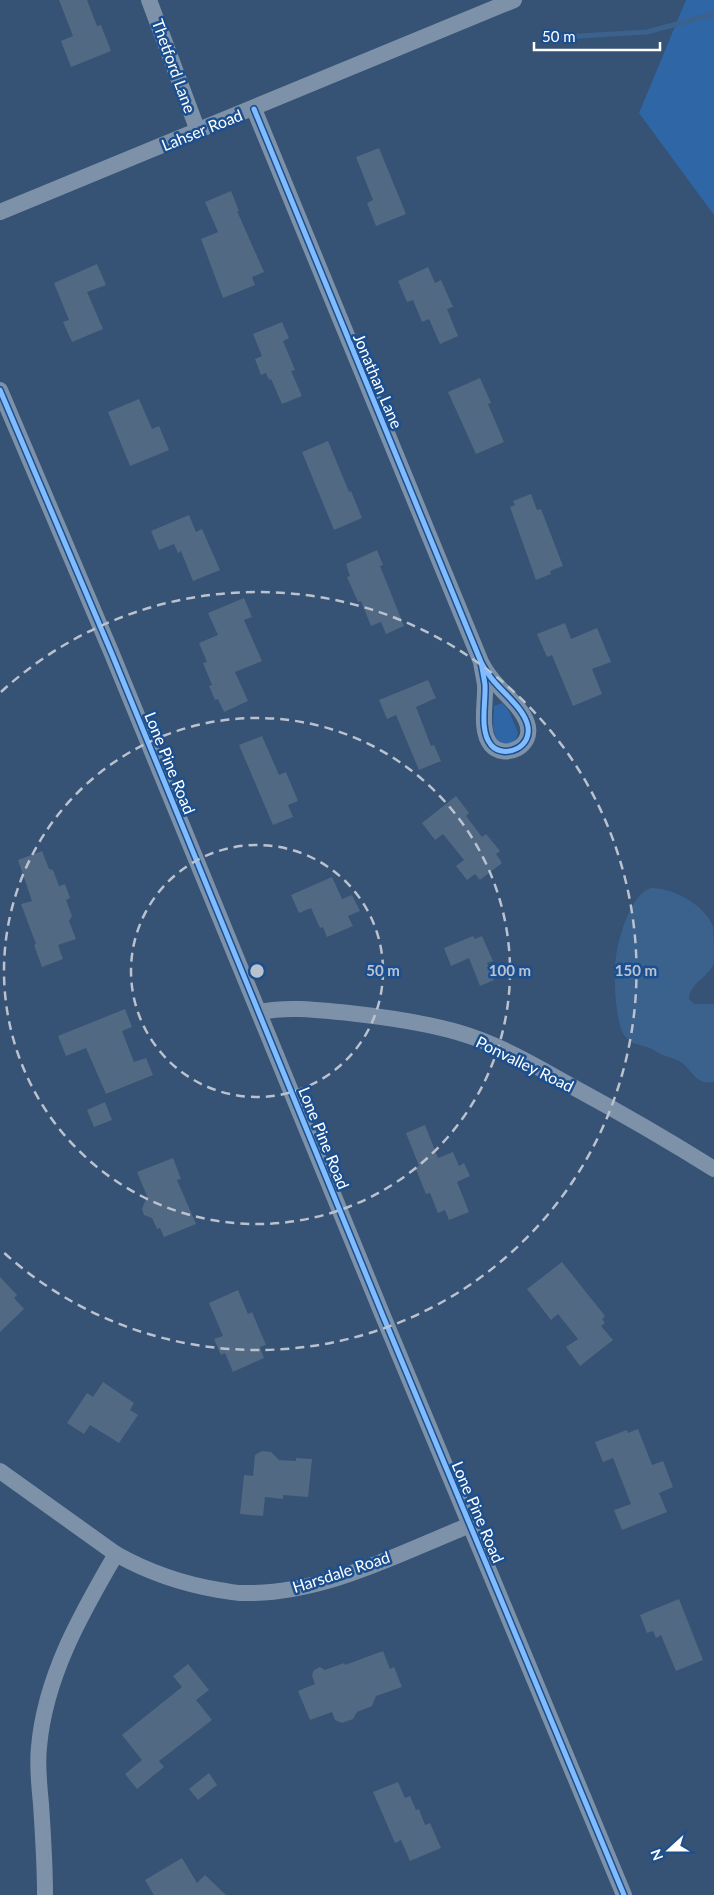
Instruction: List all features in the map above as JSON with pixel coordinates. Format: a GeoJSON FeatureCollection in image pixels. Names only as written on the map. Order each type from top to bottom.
{"type":"FeatureCollection","features":[{"type":"Feature","properties":{"kind":"street","name":"Thetford Lane"},"geometry":{"type":"LineString","coordinates":[[150,0],[168,54],[198,131]]}},
{"type":"Feature","properties":{"kind":"street","name":"Lahser Road"},"geometry":{"type":"LineString","coordinates":[[0,212],[254,109],[514,0]]}},
{"type":"Feature","properties":{"kind":"street","name":"Jonathan Lane"},"geometry":{"type":"LineString","coordinates":[[254,109],[481,662],[488,675],[521,712],[526,721],[529,735],[526,742],[516,749],[499,750],[492,746],[487,737],[485,727],[485,684],[481,662]]}},
{"type":"Feature","properties":{"kind":"street","name":"Lone Pine Road"},"geometry":{"type":"LineString","coordinates":[[0,390],[116,662],[624,1895]]}},
{"type":"Feature","properties":{"kind":"street","name":"Ponvalley Road"},"geometry":{"type":"LineString","coordinates":[[259,1012],[279,1008],[298,1008],[382,1017],[458,1032],[491,1044],[524,1060],[639,1123],[714,1169]]}},
{"type":"Feature","properties":{"kind":"street","name":"Harsdale Road"},"geometry":{"type":"LineString","coordinates":[[0,1471],[134,1565],[168,1578],[206,1588],[241,1593],[282,1591],[335,1578],[470,1525]]}},
{"type":"Feature","properties":{"kind":"street"},"geometry":{"type":"LineString","coordinates":[[45,1895],[38,1748],[43,1719],[51,1688],[66,1646],[95,1589],[116,1554]]}},
{"type":"Feature","properties":{"kind":"shaded area"},"geometry":{"type":"Polygon","coordinates":[[[686,0],[714,0],[714,215],[639,113],[686,0]]]}},
{"type":"Feature","properties":{"kind":"shaded area"},"geometry":{"type":"Polygon","coordinates":[[[502,703],[509,711],[518,733],[515,742],[505,745],[497,741],[493,728],[494,706],[502,703]]]}},
{"type":"Feature","properties":{"kind":"shaded area"},"geometry":{"type":"Polygon","coordinates":[[[651,888],[669,891],[688,899],[703,912],[713,927],[714,962],[709,972],[693,988],[689,999],[694,1004],[714,1004],[714,1082],[703,1082],[676,1059],[632,1042],[624,1035],[621,1028],[615,984],[615,963],[618,948],[623,927],[632,907],[644,892],[651,888]]]}},
{"type":"Feature","properties":{"kind":"building"},"geometry":{"type":"Polygon","coordinates":[[[59,0],[87,0],[97,26],[101,25],[111,51],[71,67],[61,41],[73,36],[59,0]]]}},
{"type":"Feature","properties":{"kind":"building"},"geometry":{"type":"Polygon","coordinates":[[[379,148],[406,214],[376,226],[367,203],[373,200],[356,157],[379,148]]]}},
{"type":"Feature","properties":{"kind":"building"},"geometry":{"type":"Polygon","coordinates":[[[231,191],[239,211],[237,211],[264,272],[252,277],[255,285],[223,298],[201,239],[218,232],[205,202],[231,191]]]}},
{"type":"Feature","properties":{"kind":"building"},"geometry":{"type":"Polygon","coordinates":[[[97,264],[106,285],[87,292],[103,329],[72,342],[63,322],[69,320],[54,283],[97,264]]]}},
{"type":"Feature","properties":{"kind":"building"},"geometry":{"type":"Polygon","coordinates":[[[428,267],[435,283],[441,280],[453,307],[447,309],[458,336],[440,344],[429,319],[422,322],[413,300],[407,302],[398,281],[428,267]]]}},
{"type":"Feature","properties":{"kind":"building"},"geometry":{"type":"Polygon","coordinates":[[[282,322],[289,338],[283,341],[295,370],[291,371],[302,396],[282,404],[271,379],[269,380],[266,373],[261,375],[255,359],[262,356],[253,334],[282,322]]]}},
{"type":"Feature","properties":{"kind":"building"},"geometry":{"type":"Polygon","coordinates":[[[480,378],[491,403],[488,404],[504,442],[476,454],[448,392],[480,378]]]}},
{"type":"Feature","properties":{"kind":"building"},"geometry":{"type":"Polygon","coordinates":[[[139,399],[152,429],[159,426],[169,450],[130,466],[108,412],[139,399]]]}},
{"type":"Feature","properties":{"kind":"building"},"geometry":{"type":"Polygon","coordinates":[[[328,441],[362,518],[334,530],[302,452],[328,441]]]}},
{"type":"Feature","properties":{"kind":"building"},"geometry":{"type":"Polygon","coordinates":[[[531,494],[537,510],[541,509],[563,566],[550,571],[551,574],[536,580],[510,507],[515,505],[513,501],[531,494]]]}},
{"type":"Feature","properties":{"kind":"building"},"geometry":{"type":"Polygon","coordinates":[[[189,515],[196,532],[202,529],[220,570],[193,581],[181,551],[178,553],[174,544],[159,550],[151,531],[189,515]]]}},
{"type":"Feature","properties":{"kind":"building"},"geometry":{"type":"Polygon","coordinates":[[[377,550],[383,565],[380,566],[404,626],[386,634],[381,622],[371,626],[361,601],[358,602],[347,577],[350,576],[346,564],[377,550]]]}},
{"type":"Feature","properties":{"kind":"building"},"geometry":{"type":"Polygon","coordinates":[[[244,598],[252,617],[244,620],[262,661],[235,672],[248,701],[224,712],[218,699],[215,700],[209,686],[212,685],[203,663],[207,662],[199,643],[218,635],[208,613],[244,598]]]}},
{"type":"Feature","properties":{"kind":"building"},"geometry":{"type":"Polygon","coordinates":[[[565,623],[571,639],[597,628],[611,662],[592,669],[602,694],[573,706],[552,655],[547,657],[537,634],[565,623]]]}},
{"type":"Feature","properties":{"kind":"building"},"geometry":{"type":"Polygon","coordinates":[[[428,680],[436,698],[416,707],[431,746],[434,745],[441,761],[419,770],[396,715],[387,719],[379,700],[428,680]]]}},
{"type":"Feature","properties":{"kind":"building"},"geometry":{"type":"Polygon","coordinates":[[[262,736],[279,775],[286,772],[298,801],[288,805],[293,817],[273,825],[239,745],[262,736]]]}},
{"type":"Feature","properties":{"kind":"building"},"geometry":{"type":"Polygon","coordinates":[[[456,796],[469,813],[466,816],[482,837],[486,834],[500,851],[496,854],[502,863],[480,880],[475,874],[467,880],[456,866],[464,860],[443,834],[435,840],[422,823],[456,796]]]}},
{"type":"Feature","properties":{"kind":"building"},"geometry":{"type":"Polygon","coordinates":[[[42,851],[49,869],[53,870],[59,886],[65,884],[70,898],[66,900],[72,916],[69,921],[76,939],[58,945],[63,959],[42,967],[34,945],[36,944],[21,904],[32,901],[18,860],[42,851]]]}},
{"type":"Feature","properties":{"kind":"building"},"geometry":{"type":"Polygon","coordinates":[[[332,877],[342,899],[352,895],[360,911],[348,916],[353,926],[327,937],[323,927],[320,928],[311,908],[299,913],[291,895],[332,877]]]}},
{"type":"Feature","properties":{"kind":"building"},"geometry":{"type":"Polygon","coordinates":[[[473,936],[475,939],[482,936],[493,961],[487,963],[494,980],[480,986],[469,958],[451,966],[444,948],[473,936]]]}},
{"type":"Feature","properties":{"kind":"building"},"geometry":{"type":"Polygon","coordinates":[[[125,1009],[132,1027],[122,1031],[134,1062],[146,1058],[153,1075],[106,1094],[86,1048],[66,1056],[58,1036],[125,1009]]]}},
{"type":"Feature","properties":{"kind":"building"},"geometry":{"type":"Polygon","coordinates":[[[105,1102],[112,1120],[94,1127],[87,1110],[105,1102]]]}},
{"type":"Feature","properties":{"kind":"building"},"geometry":{"type":"Polygon","coordinates":[[[425,1125],[438,1158],[453,1152],[459,1166],[464,1163],[470,1176],[457,1182],[469,1212],[449,1220],[445,1210],[438,1213],[430,1193],[426,1194],[415,1167],[419,1166],[406,1133],[425,1125]]]}},
{"type":"Feature","properties":{"kind":"building"},"geometry":{"type":"Polygon","coordinates":[[[173,1158],[181,1179],[177,1180],[196,1224],[164,1237],[160,1228],[157,1229],[152,1218],[144,1215],[142,1209],[147,1196],[137,1172],[173,1158]]]}},
{"type":"Feature","properties":{"kind":"building"},"geometry":{"type":"Polygon","coordinates":[[[562,1262],[605,1316],[602,1319],[605,1323],[601,1326],[613,1340],[580,1366],[566,1347],[578,1339],[558,1314],[551,1320],[527,1289],[562,1262]]]}},
{"type":"Feature","properties":{"kind":"building"},"geometry":{"type":"Polygon","coordinates":[[[0,1277],[17,1295],[14,1298],[24,1309],[0,1332],[0,1277]]]}},
{"type":"Feature","properties":{"kind":"building"},"geometry":{"type":"Polygon","coordinates":[[[238,1290],[248,1314],[252,1312],[266,1345],[260,1347],[264,1358],[233,1372],[225,1353],[221,1355],[214,1339],[223,1336],[209,1303],[238,1290]]]}},
{"type":"Feature","properties":{"kind":"building"},"geometry":{"type":"Polygon","coordinates":[[[103,1382],[134,1403],[130,1410],[138,1415],[119,1443],[90,1425],[84,1434],[67,1423],[87,1393],[93,1397],[103,1382]]]}},
{"type":"Feature","properties":{"kind":"building"},"geometry":{"type":"Polygon","coordinates":[[[638,1429],[652,1465],[663,1461],[673,1487],[659,1493],[667,1512],[622,1530],[614,1510],[631,1504],[613,1458],[603,1462],[595,1442],[627,1430],[628,1433],[638,1429]]]}},
{"type":"Feature","properties":{"kind":"building"},"geometry":{"type":"Polygon","coordinates":[[[262,1451],[271,1452],[279,1460],[296,1461],[296,1458],[312,1459],[308,1497],[283,1495],[283,1499],[265,1497],[263,1516],[240,1514],[244,1475],[253,1476],[255,1455],[262,1451]]]}},
{"type":"Feature","properties":{"kind":"building"},"geometry":{"type":"Polygon","coordinates":[[[679,1599],[703,1660],[676,1671],[661,1635],[656,1638],[653,1631],[647,1633],[640,1615],[679,1599]]]}},
{"type":"Feature","properties":{"kind":"building"},"geometry":{"type":"Polygon","coordinates":[[[383,1651],[390,1669],[394,1667],[402,1687],[376,1696],[372,1706],[357,1712],[353,1719],[342,1723],[335,1720],[332,1712],[310,1720],[298,1691],[315,1684],[312,1675],[314,1670],[320,1667],[325,1670],[344,1663],[345,1665],[383,1651]]]}},
{"type":"Feature","properties":{"kind":"building"},"geometry":{"type":"Polygon","coordinates":[[[188,1664],[209,1690],[196,1700],[212,1720],[159,1761],[164,1767],[137,1789],[125,1774],[142,1760],[122,1735],[182,1687],[173,1676],[188,1664]]]}},
{"type":"Feature","properties":{"kind":"building"},"geometry":{"type":"Polygon","coordinates":[[[209,1773],[217,1785],[198,1800],[189,1789],[209,1773]]]}},
{"type":"Feature","properties":{"kind":"building"},"geometry":{"type":"Polygon","coordinates":[[[398,1782],[405,1798],[410,1796],[416,1810],[419,1809],[425,1825],[430,1823],[441,1848],[410,1861],[401,1840],[395,1843],[373,1792],[398,1782]]]}},
{"type":"Feature","properties":{"kind":"building"},"geometry":{"type":"Polygon","coordinates":[[[182,1858],[197,1883],[205,1875],[226,1895],[154,1895],[145,1880],[182,1858]]]}},
{"type":"Feature","properties":{"kind":"waterway"},"geometry":{"type":"LineString","coordinates":[[546,38],[647,32],[714,14]]}},
{"type":"Feature","properties":{"kind":"cycle path"},"geometry":{"type":"LineString","coordinates":[[254,109],[481,662],[485,685],[484,724],[487,739],[497,749],[503,751],[517,749],[527,739],[527,723],[520,710],[494,681],[481,662]]}},
{"type":"Feature","properties":{"kind":"cycle path"},"geometry":{"type":"LineString","coordinates":[[0,390],[112,654],[383,1316],[624,1895]]}}]}
